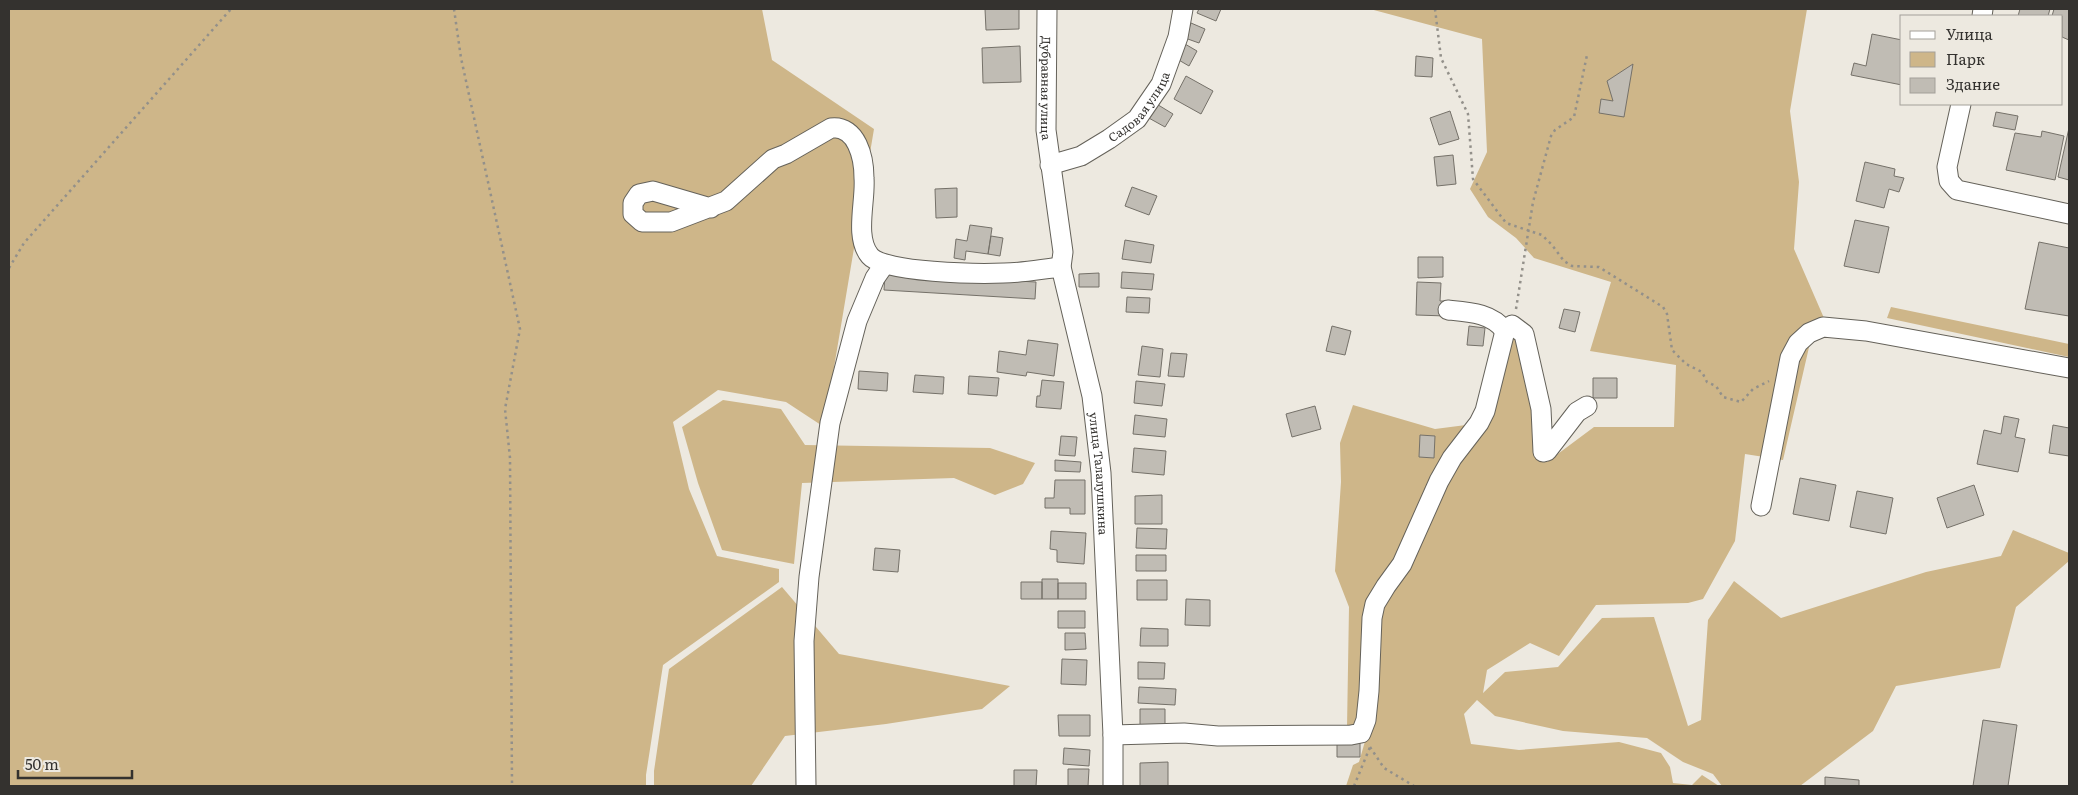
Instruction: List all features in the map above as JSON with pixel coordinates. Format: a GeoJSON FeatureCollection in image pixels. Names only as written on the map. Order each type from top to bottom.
{"type":"FeatureCollection","features":[{"type":"Feature","properties":{"kind":"street","name":"Дубравная улица"},"geometry":{"type":"LineString","coordinates":[[1047,9],[1045,89],[1046,130],[1050,165]]}},
{"type":"Feature","properties":{"kind":"street","name":"Садовая улица"},"geometry":{"type":"LineString","coordinates":[[1050,165],[1081,156],[1137,119],[1161,84],[1178,37],[1183,9]]}},
{"type":"Feature","properties":{"kind":"street"},"geometry":{"type":"LineString","coordinates":[[1961,105],[1947,167],[1949,180],[1957,190],[2069,214]]}},
{"type":"Feature","properties":{"kind":"street"},"geometry":{"type":"LineString","coordinates":[[711,208],[726,201],[773,159],[786,154],[831,128],[837,127],[846,130],[860,149],[864,178],[863,243],[870,257],[884,265],[928,271],[1004,273],[1061,267]]}},
{"type":"Feature","properties":{"kind":"street","name":"улица Талалушкина"},"geometry":{"type":"LineString","coordinates":[[1050,165],[1062,252],[1061,267],[1092,396],[1102,473],[1113,735],[1113,786]]}},
{"type":"Feature","properties":{"kind":"street"},"geometry":{"type":"LineString","coordinates":[[806,786],[804,641],[809,577],[830,423],[856,321],[875,278],[884,265]]}},
{"type":"Feature","properties":{"kind":"street"},"geometry":{"type":"LineString","coordinates":[[1448,310],[1480,314],[1524,334],[1541,409],[1543,452],[1547,451],[1577,412],[1587,406]]}},
{"type":"Feature","properties":{"kind":"street"},"geometry":{"type":"LineString","coordinates":[[1113,735],[1184,733],[1218,736],[1351,735],[1365,740],[1372,618],[1375,604],[1402,564],[1439,481],[1452,458],[1479,424],[1485,411],[1509,328]]}},
{"type":"Feature","properties":{"kind":"street"},"geometry":{"type":"LineString","coordinates":[[1761,506],[1790,358],[1798,344],[1809,333],[1823,328],[1866,331],[2069,368]]}},
{"type":"Feature","properties":{"kind":"path"},"geometry":{"type":"LineString","coordinates":[[9,268],[24,243],[231,9]]}},
{"type":"Feature","properties":{"kind":"path"},"geometry":{"type":"LineString","coordinates":[[454,9],[461,58],[520,329],[505,409],[510,458],[512,786]]}},
{"type":"Feature","properties":{"kind":"path"},"geometry":{"type":"LineString","coordinates":[[1435,9],[1441,58],[1468,114],[1473,179],[1506,224],[1542,234],[1564,261],[1572,266],[1599,267],[1663,306],[1667,314],[1672,350],[1686,364],[1702,372],[1708,382],[1716,386],[1723,397],[1740,402],[1753,389],[1788,370]]}},
{"type":"Feature","properties":{"kind":"path"},"geometry":{"type":"LineString","coordinates":[[1509,328],[1533,202],[1551,136],[1555,130],[1574,117],[1587,55]]}},
{"type":"Feature","properties":{"kind":"path"},"geometry":{"type":"LineString","coordinates":[[1354,786],[1365,740]]}},
{"type":"Feature","properties":{"kind":"path"},"geometry":{"type":"LineString","coordinates":[[1365,740],[1384,768],[1414,786]]}},
{"type":"Feature","properties":{"kind":"green space"},"geometry":{"type":"Polygon","coordinates":[[[9,9],[762,9],[772,60],[874,129],[824,427],[786,402],[718,390],[673,422],[689,489],[717,556],[779,569],[779,582],[663,665],[646,775],[646,786],[9,786],[9,9]]]}},
{"type":"Feature","properties":{"kind":"green space"},"geometry":{"type":"Polygon","coordinates":[[[1370,9],[1807,9],[1790,111],[1799,182],[1794,249],[1827,325],[1810,343],[1783,460],[1745,454],[1735,541],[1703,599],[1688,603],[1596,605],[1559,656],[1530,643],[1487,670],[1483,693],[1505,672],[1558,667],[1602,618],[1654,617],[1688,726],[1701,720],[1708,620],[1734,581],[1781,618],[1926,572],[2001,556],[2013,530],[2069,553],[2069,561],[2016,607],[2000,668],[1896,686],[1873,731],[1800,786],[1722,786],[1713,774],[1683,762],[1647,738],[1563,731],[1495,716],[1477,700],[1464,714],[1471,744],[1519,750],[1619,742],[1661,753],[1670,767],[1673,783],[1692,785],[1702,775],[1719,786],[1346,786],[1353,765],[1359,762],[1368,731],[1347,728],[1349,607],[1335,571],[1341,482],[1340,443],[1353,405],[1435,429],[1466,425],[1480,430],[1508,335],[1520,336],[1539,456],[1547,462],[1594,427],[1674,427],[1676,365],[1590,351],[1611,282],[1534,258],[1516,238],[1488,217],[1470,189],[1487,152],[1482,39],[1370,9]]]}},
{"type":"Feature","properties":{"kind":"green space"},"geometry":{"type":"Polygon","coordinates":[[[1891,307],[2069,344],[2069,357],[1887,318],[1891,307]]]}},
{"type":"Feature","properties":{"kind":"green space"},"geometry":{"type":"Polygon","coordinates":[[[723,400],[781,409],[805,445],[990,448],[1035,463],[1023,484],[995,495],[954,478],[802,483],[794,564],[722,550],[698,483],[682,427],[723,400]]]}},
{"type":"Feature","properties":{"kind":"green space"},"geometry":{"type":"Polygon","coordinates":[[[782,587],[839,654],[1010,686],[982,709],[886,724],[785,736],[751,786],[654,786],[654,771],[669,669],[782,587]]]}},
{"type":"Feature","properties":{"kind":"building"},"geometry":{"type":"Polygon","coordinates":[[[985,9],[1019,9],[1019,29],[986,30],[985,9]]]}},
{"type":"Feature","properties":{"kind":"building"},"geometry":{"type":"Polygon","coordinates":[[[1199,9],[1221,9],[1216,21],[1197,13],[1199,9]]]}},
{"type":"Feature","properties":{"kind":"building"},"geometry":{"type":"Polygon","coordinates":[[[2020,9],[2050,9],[2048,15],[2018,15],[2020,9]]]}},
{"type":"Feature","properties":{"kind":"building"},"geometry":{"type":"Polygon","coordinates":[[[2054,9],[2069,9],[2069,40],[2063,37],[2063,15],[2052,15],[2054,9]]]}},
{"type":"Feature","properties":{"kind":"building"},"geometry":{"type":"Polygon","coordinates":[[[1191,23],[1205,29],[1199,43],[1185,38],[1191,23]]]}},
{"type":"Feature","properties":{"kind":"building"},"geometry":{"type":"Polygon","coordinates":[[[1872,34],[1900,40],[1900,85],[1851,75],[1854,63],[1866,66],[1872,34]]]}},
{"type":"Feature","properties":{"kind":"building"},"geometry":{"type":"Polygon","coordinates":[[[1185,44],[1197,51],[1189,66],[1177,59],[1185,44]]]}},
{"type":"Feature","properties":{"kind":"building"},"geometry":{"type":"Polygon","coordinates":[[[1020,46],[1021,82],[983,83],[982,48],[1020,46]]]}},
{"type":"Feature","properties":{"kind":"building"},"geometry":{"type":"Polygon","coordinates":[[[1416,56],[1433,58],[1432,77],[1415,76],[1416,56]]]}},
{"type":"Feature","properties":{"kind":"building"},"geometry":{"type":"Polygon","coordinates":[[[1633,64],[1624,117],[1599,113],[1601,99],[1613,101],[1607,81],[1633,64]]]}},
{"type":"Feature","properties":{"kind":"building"},"geometry":{"type":"Polygon","coordinates":[[[1186,76],[1213,91],[1201,114],[1174,99],[1186,76]]]}},
{"type":"Feature","properties":{"kind":"building"},"geometry":{"type":"Polygon","coordinates":[[[1155,103],[1173,114],[1165,127],[1147,117],[1155,103]]]}},
{"type":"Feature","properties":{"kind":"building"},"geometry":{"type":"Polygon","coordinates":[[[1450,111],[1459,139],[1439,145],[1430,118],[1450,111]]]}},
{"type":"Feature","properties":{"kind":"building"},"geometry":{"type":"Polygon","coordinates":[[[1996,112],[2018,116],[2015,130],[1993,126],[1996,112]]]}},
{"type":"Feature","properties":{"kind":"building"},"geometry":{"type":"Polygon","coordinates":[[[2069,128],[2069,180],[2058,177],[2069,128]]]}},
{"type":"Feature","properties":{"kind":"building"},"geometry":{"type":"Polygon","coordinates":[[[2042,131],[2064,136],[2055,180],[2006,170],[2015,133],[2041,137],[2042,131]]]}},
{"type":"Feature","properties":{"kind":"building"},"geometry":{"type":"Polygon","coordinates":[[[1453,155],[1456,184],[1437,186],[1434,157],[1453,155]]]}},
{"type":"Feature","properties":{"kind":"building"},"geometry":{"type":"Polygon","coordinates":[[[1865,162],[1895,169],[1894,176],[1904,178],[1899,192],[1889,189],[1884,208],[1856,201],[1865,162]]]}},
{"type":"Feature","properties":{"kind":"building"},"geometry":{"type":"Polygon","coordinates":[[[1132,187],[1157,196],[1149,215],[1125,206],[1132,187]]]}},
{"type":"Feature","properties":{"kind":"building"},"geometry":{"type":"Polygon","coordinates":[[[957,188],[957,217],[936,218],[935,189],[957,188]]]}},
{"type":"Feature","properties":{"kind":"building"},"geometry":{"type":"Polygon","coordinates":[[[1855,220],[1889,227],[1879,273],[1844,266],[1855,220]]]}},
{"type":"Feature","properties":{"kind":"building"},"geometry":{"type":"Polygon","coordinates":[[[970,225],[992,228],[988,254],[966,251],[965,260],[954,258],[956,239],[967,241],[970,225]]]}},
{"type":"Feature","properties":{"kind":"building"},"geometry":{"type":"Polygon","coordinates":[[[991,236],[1003,238],[1000,256],[988,254],[991,236]]]}},
{"type":"Feature","properties":{"kind":"building"},"geometry":{"type":"Polygon","coordinates":[[[1125,240],[1154,245],[1151,263],[1122,259],[1125,240]]]}},
{"type":"Feature","properties":{"kind":"building"},"geometry":{"type":"Polygon","coordinates":[[[2039,242],[2069,248],[2069,316],[2025,309],[2039,242]]]}},
{"type":"Feature","properties":{"kind":"building"},"geometry":{"type":"Polygon","coordinates":[[[1418,257],[1443,257],[1443,277],[1418,278],[1418,257]]]}},
{"type":"Feature","properties":{"kind":"building"},"geometry":{"type":"Polygon","coordinates":[[[1122,272],[1154,274],[1152,290],[1121,288],[1122,272]]]}},
{"type":"Feature","properties":{"kind":"building"},"geometry":{"type":"Polygon","coordinates":[[[1099,273],[1099,287],[1079,287],[1079,274],[1099,273]]]}},
{"type":"Feature","properties":{"kind":"building"},"geometry":{"type":"Polygon","coordinates":[[[885,274],[1036,282],[1035,299],[884,290],[885,274]]]}},
{"type":"Feature","properties":{"kind":"building"},"geometry":{"type":"Polygon","coordinates":[[[1417,282],[1441,283],[1440,301],[1446,301],[1446,316],[1416,315],[1417,282]]]}},
{"type":"Feature","properties":{"kind":"building"},"geometry":{"type":"Polygon","coordinates":[[[1127,297],[1150,298],[1149,313],[1126,312],[1127,297]]]}},
{"type":"Feature","properties":{"kind":"building"},"geometry":{"type":"Polygon","coordinates":[[[1564,309],[1580,312],[1575,332],[1559,328],[1564,309]]]}},
{"type":"Feature","properties":{"kind":"building"},"geometry":{"type":"Polygon","coordinates":[[[1332,326],[1351,331],[1345,355],[1326,351],[1332,326]]]}},
{"type":"Feature","properties":{"kind":"building"},"geometry":{"type":"Polygon","coordinates":[[[1469,326],[1485,328],[1483,346],[1467,345],[1469,326]]]}},
{"type":"Feature","properties":{"kind":"building"},"geometry":{"type":"Polygon","coordinates":[[[1028,340],[1058,344],[1054,376],[1027,372],[1026,376],[997,372],[999,351],[1026,355],[1028,340]]]}},
{"type":"Feature","properties":{"kind":"building"},"geometry":{"type":"Polygon","coordinates":[[[1142,346],[1163,349],[1160,377],[1138,375],[1142,346]]]}},
{"type":"Feature","properties":{"kind":"building"},"geometry":{"type":"Polygon","coordinates":[[[1171,353],[1187,354],[1184,377],[1168,376],[1171,353]]]}},
{"type":"Feature","properties":{"kind":"building"},"geometry":{"type":"Polygon","coordinates":[[[859,371],[888,373],[887,391],[858,389],[859,371]]]}},
{"type":"Feature","properties":{"kind":"building"},"geometry":{"type":"Polygon","coordinates":[[[915,375],[944,377],[943,394],[913,392],[915,375]]]}},
{"type":"Feature","properties":{"kind":"building"},"geometry":{"type":"Polygon","coordinates":[[[969,376],[999,378],[997,396],[968,394],[969,376]]]}},
{"type":"Feature","properties":{"kind":"building"},"geometry":{"type":"Polygon","coordinates":[[[1593,378],[1617,378],[1617,398],[1593,398],[1593,378]]]}},
{"type":"Feature","properties":{"kind":"building"},"geometry":{"type":"Polygon","coordinates":[[[1042,380],[1064,382],[1061,409],[1036,407],[1037,396],[1040,396],[1042,380]]]}},
{"type":"Feature","properties":{"kind":"building"},"geometry":{"type":"Polygon","coordinates":[[[1136,381],[1165,384],[1162,406],[1134,403],[1136,381]]]}},
{"type":"Feature","properties":{"kind":"building"},"geometry":{"type":"Polygon","coordinates":[[[1315,406],[1321,429],[1292,437],[1286,414],[1315,406]]]}},
{"type":"Feature","properties":{"kind":"building"},"geometry":{"type":"Polygon","coordinates":[[[1135,415],[1167,419],[1165,437],[1133,434],[1135,415]]]}},
{"type":"Feature","properties":{"kind":"building"},"geometry":{"type":"Polygon","coordinates":[[[2004,416],[2019,419],[2015,437],[2025,439],[2018,472],[1977,464],[1984,430],[2001,434],[2004,416]]]}},
{"type":"Feature","properties":{"kind":"building"},"geometry":{"type":"Polygon","coordinates":[[[2053,425],[2069,428],[2069,456],[2049,453],[2053,425]]]}},
{"type":"Feature","properties":{"kind":"building"},"geometry":{"type":"Polygon","coordinates":[[[1420,435],[1435,436],[1434,458],[1419,457],[1420,435]]]}},
{"type":"Feature","properties":{"kind":"building"},"geometry":{"type":"Polygon","coordinates":[[[1061,436],[1077,437],[1075,456],[1059,455],[1061,436]]]}},
{"type":"Feature","properties":{"kind":"building"},"geometry":{"type":"Polygon","coordinates":[[[1134,448],[1166,451],[1164,475],[1132,472],[1134,448]]]}},
{"type":"Feature","properties":{"kind":"building"},"geometry":{"type":"Polygon","coordinates":[[[1055,460],[1081,462],[1080,472],[1055,471],[1055,460]]]}},
{"type":"Feature","properties":{"kind":"building"},"geometry":{"type":"Polygon","coordinates":[[[1800,478],[1836,485],[1829,521],[1793,514],[1800,478]]]}},
{"type":"Feature","properties":{"kind":"building"},"geometry":{"type":"Polygon","coordinates":[[[1055,480],[1085,480],[1085,514],[1070,514],[1070,508],[1045,508],[1045,498],[1054,498],[1055,480]]]}},
{"type":"Feature","properties":{"kind":"building"},"geometry":{"type":"Polygon","coordinates":[[[1974,485],[1984,515],[1947,528],[1937,498],[1974,485]]]}},
{"type":"Feature","properties":{"kind":"building"},"geometry":{"type":"Polygon","coordinates":[[[1857,491],[1893,498],[1886,534],[1850,527],[1857,491]]]}},
{"type":"Feature","properties":{"kind":"building"},"geometry":{"type":"Polygon","coordinates":[[[1162,495],[1162,524],[1135,524],[1135,496],[1162,495]]]}},
{"type":"Feature","properties":{"kind":"building"},"geometry":{"type":"Polygon","coordinates":[[[1137,528],[1167,529],[1166,549],[1136,548],[1137,528]]]}},
{"type":"Feature","properties":{"kind":"building"},"geometry":{"type":"Polygon","coordinates":[[[1051,531],[1086,533],[1084,564],[1057,562],[1057,550],[1050,549],[1051,531]]]}},
{"type":"Feature","properties":{"kind":"building"},"geometry":{"type":"Polygon","coordinates":[[[875,548],[900,550],[898,572],[873,570],[875,548]]]}},
{"type":"Feature","properties":{"kind":"building"},"geometry":{"type":"Polygon","coordinates":[[[1136,555],[1166,555],[1166,571],[1136,571],[1136,555]]]}},
{"type":"Feature","properties":{"kind":"building"},"geometry":{"type":"Polygon","coordinates":[[[1042,579],[1058,579],[1058,599],[1042,599],[1042,579]]]}},
{"type":"Feature","properties":{"kind":"building"},"geometry":{"type":"Polygon","coordinates":[[[1137,580],[1167,580],[1167,600],[1137,600],[1137,580]]]}},
{"type":"Feature","properties":{"kind":"building"},"geometry":{"type":"Polygon","coordinates":[[[1021,582],[1042,582],[1042,599],[1021,599],[1021,582]]]}},
{"type":"Feature","properties":{"kind":"building"},"geometry":{"type":"Polygon","coordinates":[[[1058,583],[1086,583],[1086,599],[1058,599],[1058,583]]]}},
{"type":"Feature","properties":{"kind":"building"},"geometry":{"type":"Polygon","coordinates":[[[1186,599],[1210,600],[1210,626],[1185,625],[1186,599]]]}},
{"type":"Feature","properties":{"kind":"building"},"geometry":{"type":"Polygon","coordinates":[[[1058,611],[1085,611],[1085,628],[1058,628],[1058,611]]]}},
{"type":"Feature","properties":{"kind":"building"},"geometry":{"type":"Polygon","coordinates":[[[1141,628],[1168,629],[1168,646],[1140,646],[1141,628]]]}},
{"type":"Feature","properties":{"kind":"building"},"geometry":{"type":"Polygon","coordinates":[[[1065,633],[1085,633],[1086,649],[1065,650],[1065,633]]]}},
{"type":"Feature","properties":{"kind":"building"},"geometry":{"type":"Polygon","coordinates":[[[1062,659],[1087,660],[1086,685],[1061,684],[1062,659]]]}},
{"type":"Feature","properties":{"kind":"building"},"geometry":{"type":"Polygon","coordinates":[[[1138,662],[1165,663],[1164,679],[1138,679],[1138,662]]]}},
{"type":"Feature","properties":{"kind":"building"},"geometry":{"type":"Polygon","coordinates":[[[1139,687],[1176,689],[1175,705],[1138,703],[1139,687]]]}},
{"type":"Feature","properties":{"kind":"building"},"geometry":{"type":"Polygon","coordinates":[[[1140,709],[1165,709],[1165,727],[1140,727],[1140,709]]]}},
{"type":"Feature","properties":{"kind":"building"},"geometry":{"type":"Polygon","coordinates":[[[1058,715],[1090,715],[1090,736],[1059,736],[1058,715]]]}},
{"type":"Feature","properties":{"kind":"building"},"geometry":{"type":"Polygon","coordinates":[[[1983,720],[2017,725],[2008,786],[1973,786],[1983,720]]]}},
{"type":"Feature","properties":{"kind":"building"},"geometry":{"type":"Polygon","coordinates":[[[1337,740],[1360,741],[1360,757],[1337,757],[1337,740]]]}},
{"type":"Feature","properties":{"kind":"building"},"geometry":{"type":"Polygon","coordinates":[[[1064,748],[1090,750],[1089,766],[1063,764],[1064,748]]]}},
{"type":"Feature","properties":{"kind":"building"},"geometry":{"type":"Polygon","coordinates":[[[1168,762],[1168,786],[1140,786],[1140,763],[1168,762]]]}},
{"type":"Feature","properties":{"kind":"building"},"geometry":{"type":"Polygon","coordinates":[[[1068,769],[1089,769],[1088,786],[1068,786],[1068,769]]]}},
{"type":"Feature","properties":{"kind":"building"},"geometry":{"type":"Polygon","coordinates":[[[1014,770],[1037,770],[1036,786],[1014,786],[1014,770]]]}},
{"type":"Feature","properties":{"kind":"building"},"geometry":{"type":"Polygon","coordinates":[[[1825,777],[1859,780],[1859,786],[1825,786],[1825,777]]]}}]}
